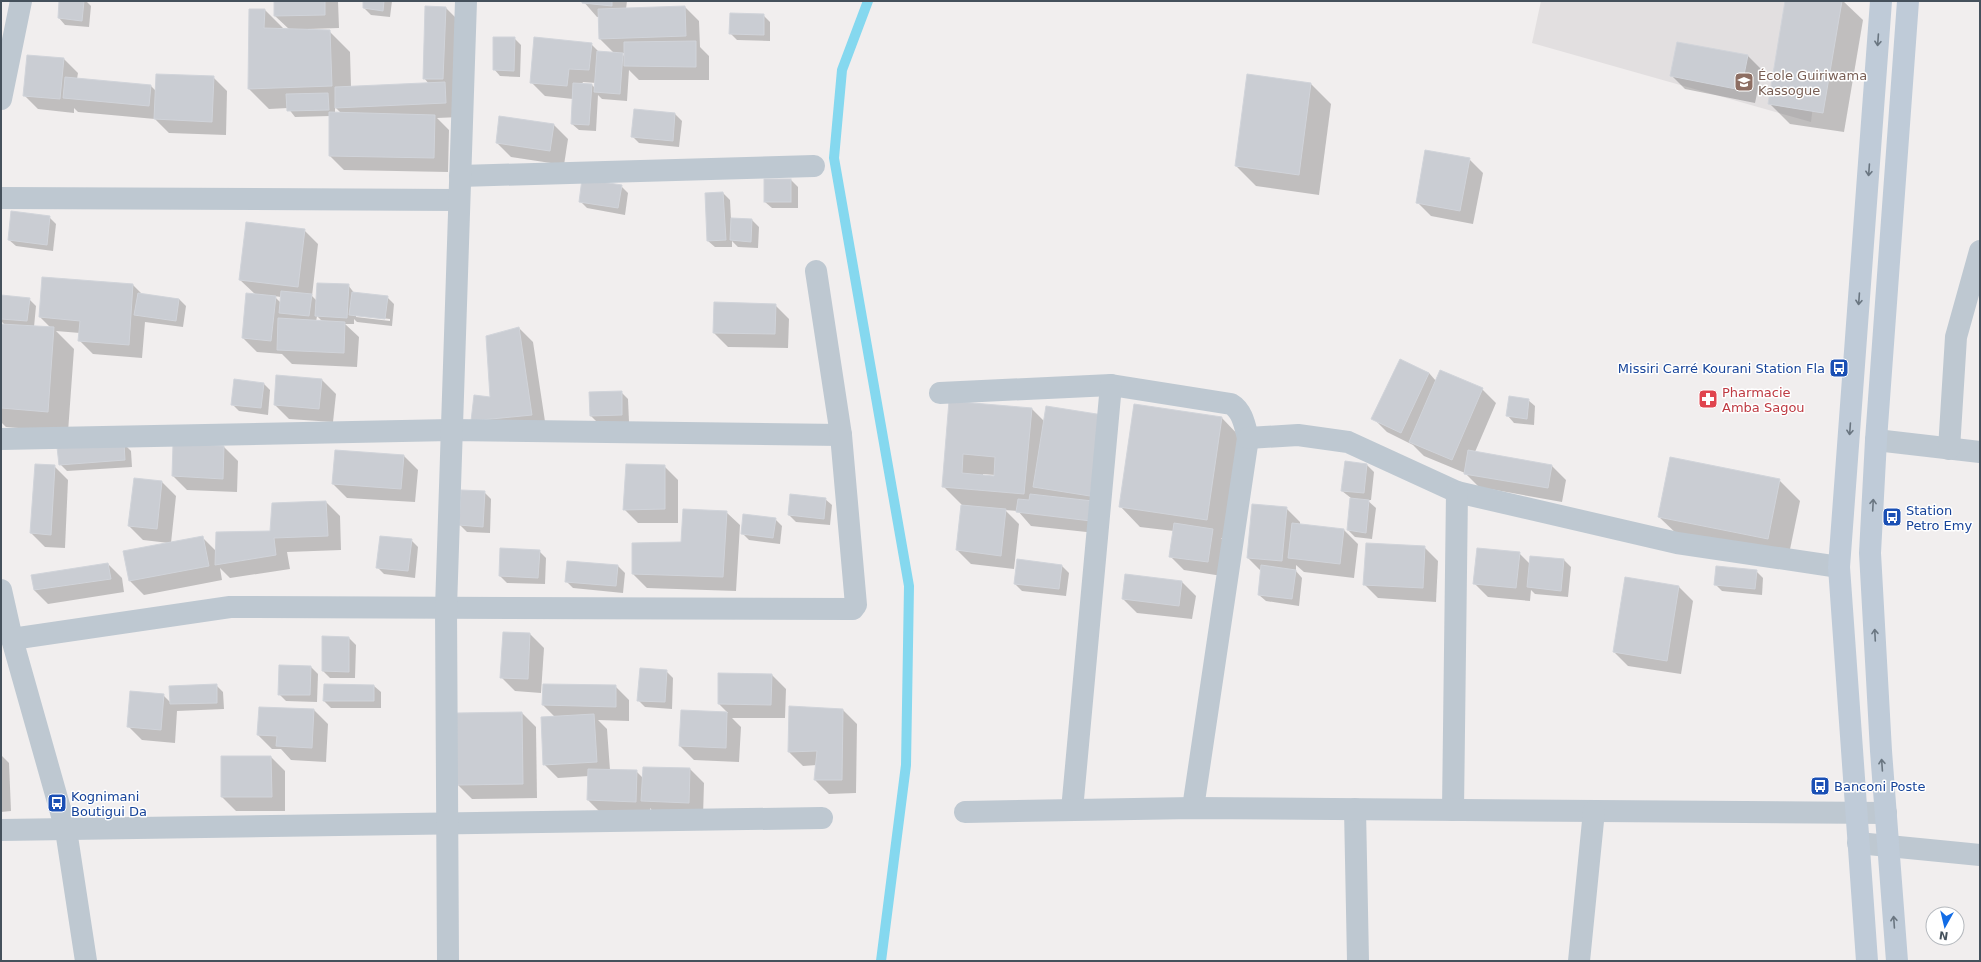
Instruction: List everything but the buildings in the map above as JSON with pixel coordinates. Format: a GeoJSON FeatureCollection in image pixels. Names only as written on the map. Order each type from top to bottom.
{"type":"FeatureCollection","features":[{"type":"Feature","properties":{"kind":"main road"},"geometry":{"type":"LineString","coordinates":[[1867,961],[1839,567],[1881,1]]}},
{"type":"Feature","properties":{"kind":"main road"},"geometry":{"type":"LineString","coordinates":[[1896,961],[1870,552],[1876,440],[1908,1]]}},
{"type":"Feature","properties":{"kind":"street"},"geometry":{"type":"LineString","coordinates":[[1,99],[21,1]]}},
{"type":"Feature","properties":{"kind":"street"},"geometry":{"type":"LineString","coordinates":[[448,961],[446,608],[466,1]]}},
{"type":"Feature","properties":{"kind":"street"},"geometry":{"type":"LineString","coordinates":[[460,176],[814,166]]}},
{"type":"Feature","properties":{"kind":"street"},"geometry":{"type":"LineString","coordinates":[[1,198],[459,200]]}},
{"type":"Feature","properties":{"kind":"street"},"geometry":{"type":"LineString","coordinates":[[1950,449],[1956,337],[1980,251]]}},
{"type":"Feature","properties":{"kind":"street"},"geometry":{"type":"LineString","coordinates":[[7,628],[230,607],[853,609],[856,605],[841,435],[816,271]]}},
{"type":"Feature","properties":{"kind":"street"},"geometry":{"type":"LineString","coordinates":[[1072,810],[1111,385]]}},
{"type":"Feature","properties":{"kind":"street"},"geometry":{"type":"LineString","coordinates":[[940,394],[1111,385],[1231,404],[1237,407],[1248,438],[1193,808]]}},
{"type":"Feature","properties":{"kind":"street"},"geometry":{"type":"LineString","coordinates":[[1,439],[451,430],[841,435]]}},
{"type":"Feature","properties":{"kind":"street"},"geometry":{"type":"LineString","coordinates":[[1248,438],[1298,435],[1348,442],[1457,492],[1676,543],[1839,567]]}},
{"type":"Feature","properties":{"kind":"street"},"geometry":{"type":"LineString","coordinates":[[1876,440],[1980,452]]}},
{"type":"Feature","properties":{"kind":"street"},"geometry":{"type":"LineString","coordinates":[[1453,810],[1457,492]]}},
{"type":"Feature","properties":{"kind":"street"},"geometry":{"type":"LineString","coordinates":[[1,590],[7,628],[66,830],[86,961]]}},
{"type":"Feature","properties":{"kind":"street"},"geometry":{"type":"LineString","coordinates":[[965,812],[1193,808],[1886,813]]}},
{"type":"Feature","properties":{"kind":"street"},"geometry":{"type":"LineString","coordinates":[[1355,809],[1358,961]]}},
{"type":"Feature","properties":{"kind":"street"},"geometry":{"type":"LineString","coordinates":[[1579,961],[1594,811]]}},
{"type":"Feature","properties":{"kind":"street"},"geometry":{"type":"LineString","coordinates":[[1,830],[822,818]]}},
{"type":"Feature","properties":{"kind":"street"},"geometry":{"type":"LineString","coordinates":[[1858,843],[1980,855]]}},
{"type":"Feature","properties":{"kind":"shaded area","name":"École Guiriwama Kassogue"},"geometry":{"type":"Polygon","coordinates":[[[1541,1],[1826,1],[1811,122],[1532,43],[1541,1]]]}},
{"type":"Feature","properties":{"kind":"waterway"},"geometry":{"type":"LineString","coordinates":[[868,1],[842,70],[834,158],[909,586],[906,765],[881,961]]}},
{"type":"Feature","properties":{"kind":"place","name":"École Guiriwama Kassogue"},"geometry":{"type":"Point","coordinates":[1744,82]}},
{"type":"Feature","properties":{"kind":"place","name":"Missiri Carré Kourani Station Fla"},"geometry":{"type":"Point","coordinates":[1839,368]}},
{"type":"Feature","properties":{"kind":"place","name":"Pharmacie Amba Sagou"},"geometry":{"type":"Point","coordinates":[1708,399]}},
{"type":"Feature","properties":{"kind":"place","name":"Station Petro Emy"},"geometry":{"type":"Point","coordinates":[1892,517]}},
{"type":"Feature","properties":{"kind":"place","name":"Banconi Poste"},"geometry":{"type":"Point","coordinates":[1820,786]}},
{"type":"Feature","properties":{"kind":"place","name":"Kognimani Boutigui Da"},"geometry":{"type":"Point","coordinates":[57,803]}}]}
